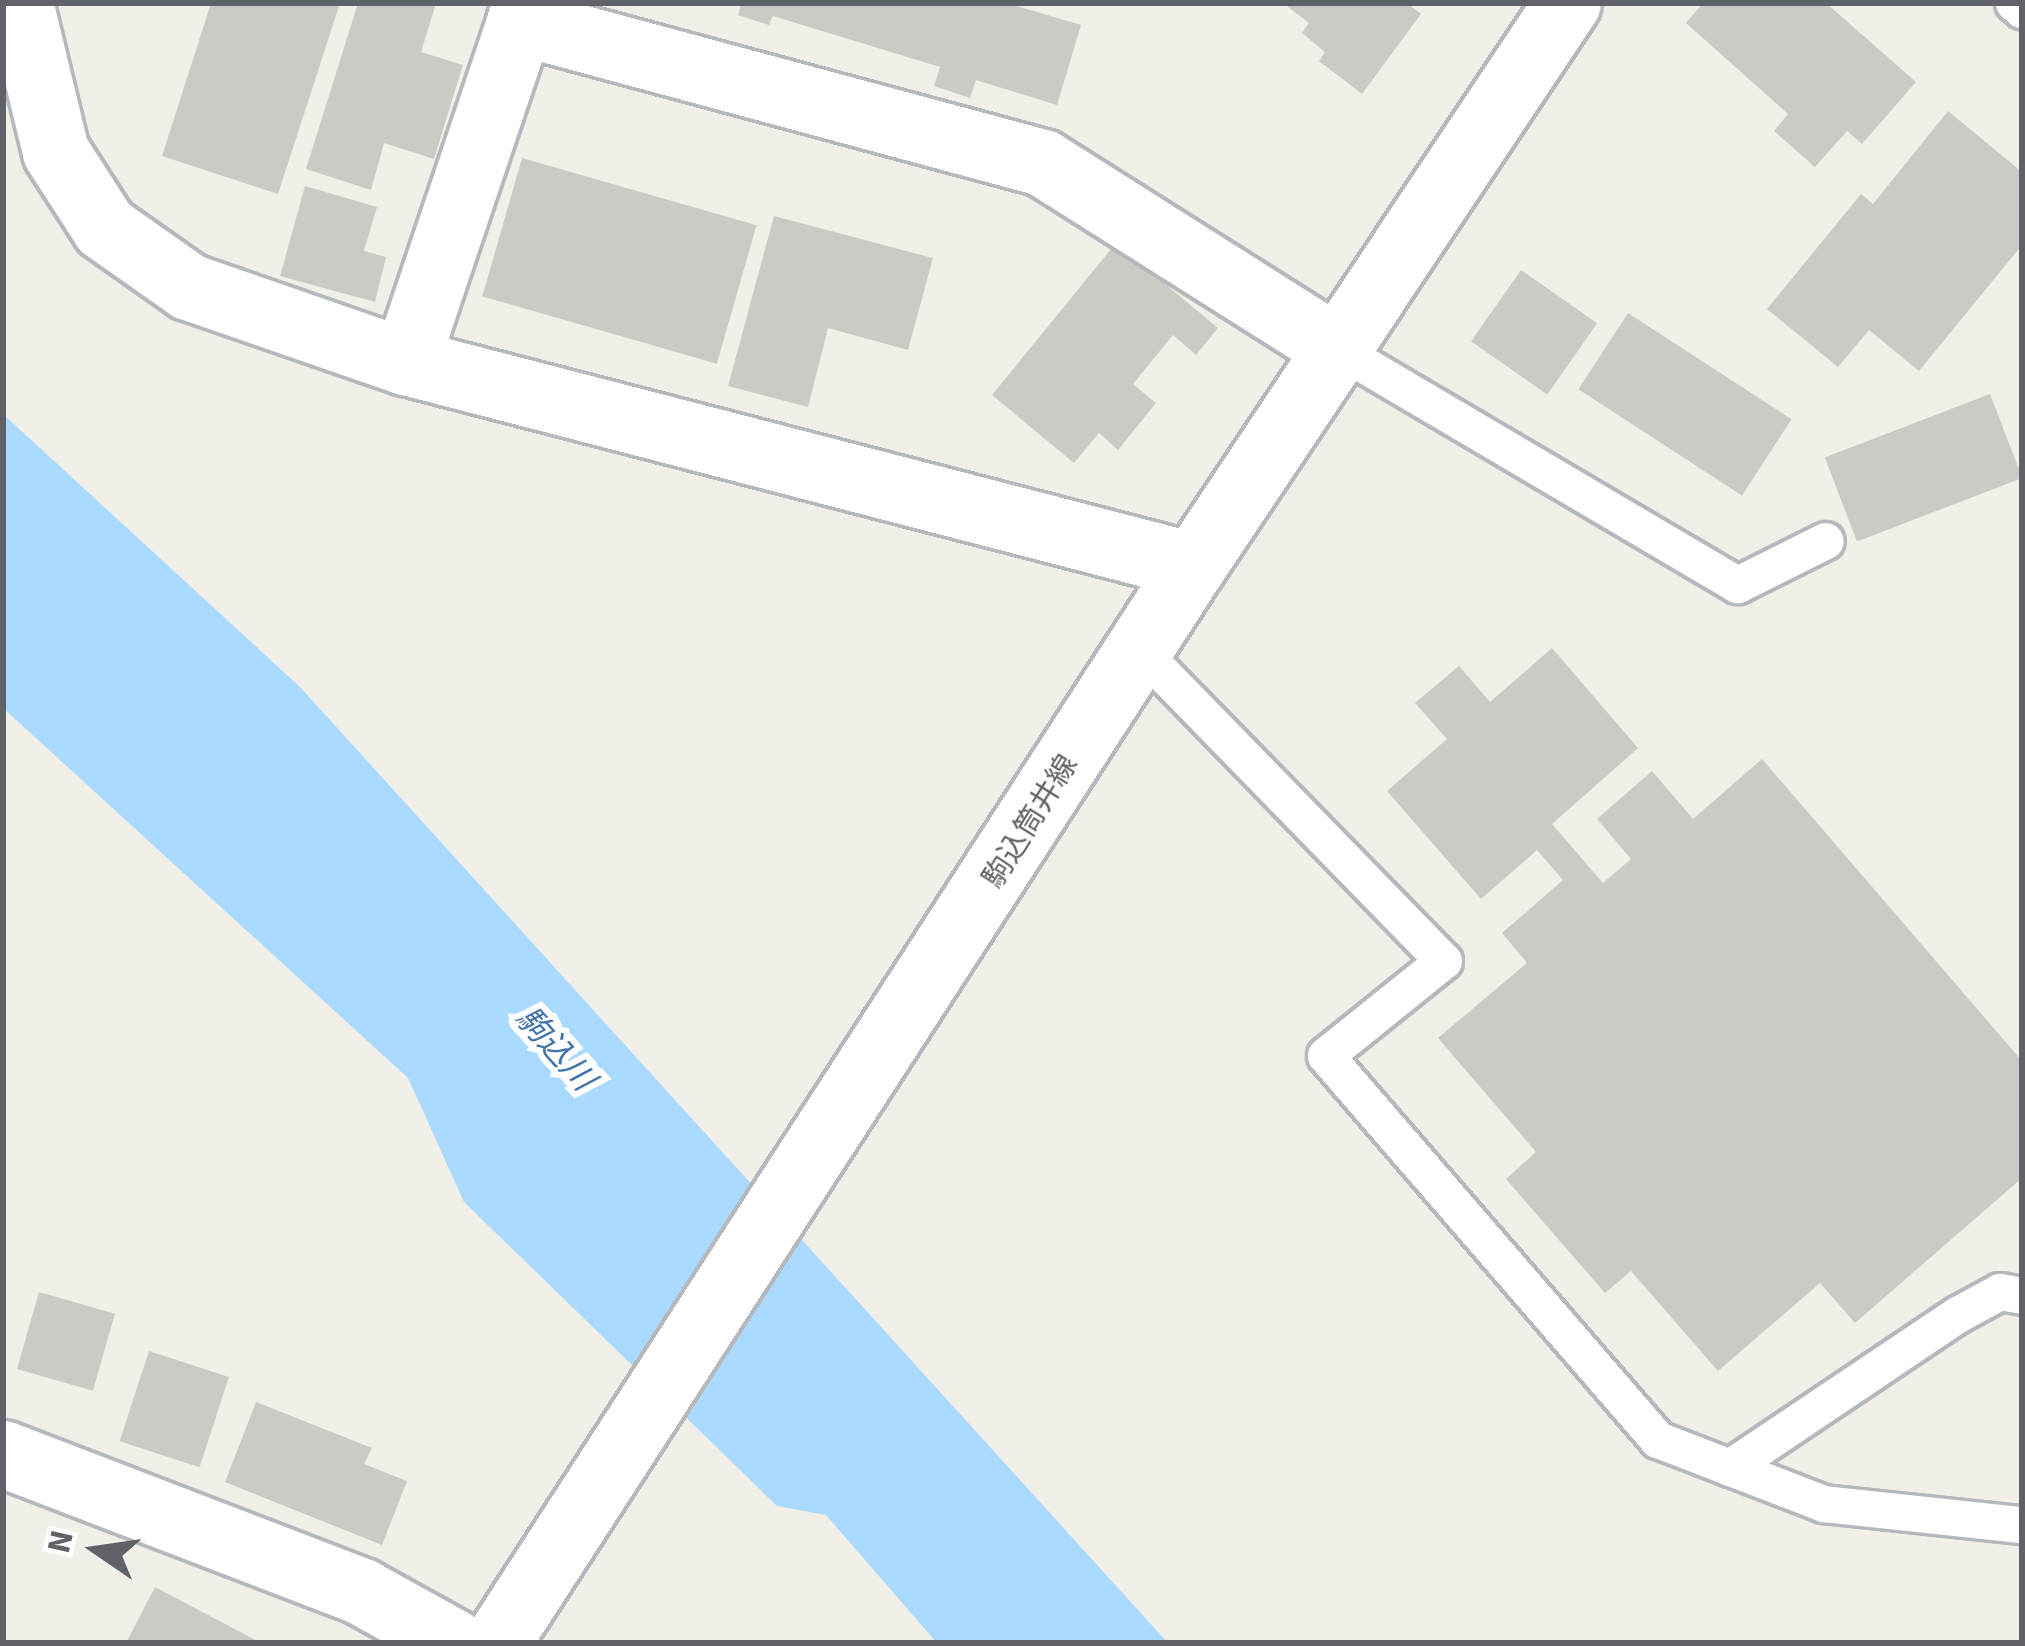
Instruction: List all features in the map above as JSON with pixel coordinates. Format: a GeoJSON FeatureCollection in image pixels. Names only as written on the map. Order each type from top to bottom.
{"type":"FeatureCollection","features":[{"type":"Feature","properties":{"kind":"street"},"geometry":{"type":"LineString","coordinates":[[20,3],[56,152],[105,228],[189,287],[406,362],[1193,566]]}},
{"type":"Feature","properties":{"kind":"street","name":"駒込筒井線"},"geometry":{"type":"LineString","coordinates":[[497,1643],[1337,350],[1545,12]]}},
{"type":"Feature","properties":{"kind":"street"},"geometry":{"type":"LineString","coordinates":[[406,362],[524,13],[1042,163],[1337,350]]}},
{"type":"Feature","properties":{"kind":"street"},"geometry":{"type":"LineString","coordinates":[[3,1454],[362,1592],[454,1643]]}},
{"type":"Feature","properties":{"kind":"lane"},"geometry":{"type":"LineString","coordinates":[[2014,3],[2022,10]]}},
{"type":"Feature","properties":{"kind":"lane"},"geometry":{"type":"LineString","coordinates":[[1337,350],[1738,585],[1826,541]]}},
{"type":"Feature","properties":{"kind":"lane"},"geometry":{"type":"LineString","coordinates":[[1140,650],[1444,961],[1326,1056],[1658,1440],[1824,1504],[2022,1525]]}},
{"type":"Feature","properties":{"kind":"lane"},"geometry":{"type":"LineString","coordinates":[[1730,1468],[1958,1315],[2000,1292],[2022,1296]]}},
{"type":"Feature","properties":{"kind":"water","name":"駒込川"},"geometry":{"type":"Polygon","coordinates":[[[3,414],[300,687],[1168,1643],[937,1643],[826,1515],[777,1506],[464,1202],[408,1078],[3,708],[3,414]]]}},
{"type":"Feature","properties":{"kind":"building"},"geometry":{"type":"Polygon","coordinates":[[[211,3],[340,3],[278,194],[162,156],[211,3]]]}},
{"type":"Feature","properties":{"kind":"building"},"geometry":{"type":"Polygon","coordinates":[[[358,3],[436,3],[421,52],[463,65],[434,159],[384,143],[371,190],[306,169],[358,3]]]}},
{"type":"Feature","properties":{"kind":"building"},"geometry":{"type":"Polygon","coordinates":[[[741,3],[1007,3],[1081,25],[1057,105],[976,80],[970,98],[934,86],[940,67],[773,16],[769,25],[738,15],[741,3]]]}},
{"type":"Feature","properties":{"kind":"building"},"geometry":{"type":"Polygon","coordinates":[[[1283,3],[1407,3],[1421,14],[1362,94],[1319,61],[1325,52],[1302,33],[1309,23],[1283,3]]]}},
{"type":"Feature","properties":{"kind":"building"},"geometry":{"type":"Polygon","coordinates":[[[1703,3],[1826,3],[1916,82],[1862,144],[1847,131],[1815,167],[1774,131],[1788,114],[1686,23],[1703,3]]]}},
{"type":"Feature","properties":{"kind":"building"},"geometry":{"type":"Polygon","coordinates":[[[1948,111],[2022,172],[2022,245],[1919,371],[1869,330],[1838,367],[1767,309],[1861,194],[1873,204],[1948,111]]]}},
{"type":"Feature","properties":{"kind":"building"},"geometry":{"type":"Polygon","coordinates":[[[522,158],[757,225],[717,364],[482,296],[522,158]]]}},
{"type":"Feature","properties":{"kind":"building"},"geometry":{"type":"Polygon","coordinates":[[[305,186],[377,207],[364,251],[386,257],[375,302],[280,276],[305,186]]]}},
{"type":"Feature","properties":{"kind":"building"},"geometry":{"type":"Polygon","coordinates":[[[774,216],[933,258],[908,350],[828,328],[808,407],[728,386],[774,216]]]}},
{"type":"Feature","properties":{"kind":"building"},"geometry":{"type":"Polygon","coordinates":[[[1116,243],[1218,328],[1196,355],[1173,335],[1133,384],[1156,403],[1118,450],[1099,433],[1074,463],[992,395],[1116,243]]]}},
{"type":"Feature","properties":{"kind":"building"},"geometry":{"type":"Polygon","coordinates":[[[1521,270],[1597,323],[1547,395],[1471,341],[1521,270]]]}},
{"type":"Feature","properties":{"kind":"building"},"geometry":{"type":"Polygon","coordinates":[[[1628,313],[1792,419],[1742,496],[1578,389],[1628,313]]]}},
{"type":"Feature","properties":{"kind":"building"},"geometry":{"type":"Polygon","coordinates":[[[1990,394],[2022,478],[1857,541],[1825,457],[1990,394]]]}},
{"type":"Feature","properties":{"kind":"building"},"geometry":{"type":"Polygon","coordinates":[[[1552,648],[1638,748],[1552,824],[1603,883],[1631,859],[1597,819],[1652,771],[1693,819],[1762,759],[2022,1061],[2022,1178],[1855,1323],[1820,1283],[1718,1371],[1631,1271],[1605,1293],[1506,1179],[1536,1152],[1438,1038],[1527,963],[1502,933],[1563,880],[1537,850],[1481,899],[1387,791],[1447,739],[1415,703],[1459,666],[1490,702],[1552,648]]]}},
{"type":"Feature","properties":{"kind":"building"},"geometry":{"type":"Polygon","coordinates":[[[39,1292],[115,1314],[93,1391],[17,1369],[39,1292]]]}},
{"type":"Feature","properties":{"kind":"building"},"geometry":{"type":"Polygon","coordinates":[[[149,1351],[229,1377],[200,1467],[120,1441],[149,1351]]]}},
{"type":"Feature","properties":{"kind":"building"},"geometry":{"type":"Polygon","coordinates":[[[256,1402],[372,1448],[364,1464],[407,1481],[382,1545],[225,1482],[256,1402]]]}},
{"type":"Feature","properties":{"kind":"building"},"geometry":{"type":"Polygon","coordinates":[[[155,1587],[261,1643],[126,1643],[155,1587]]]}}]}
